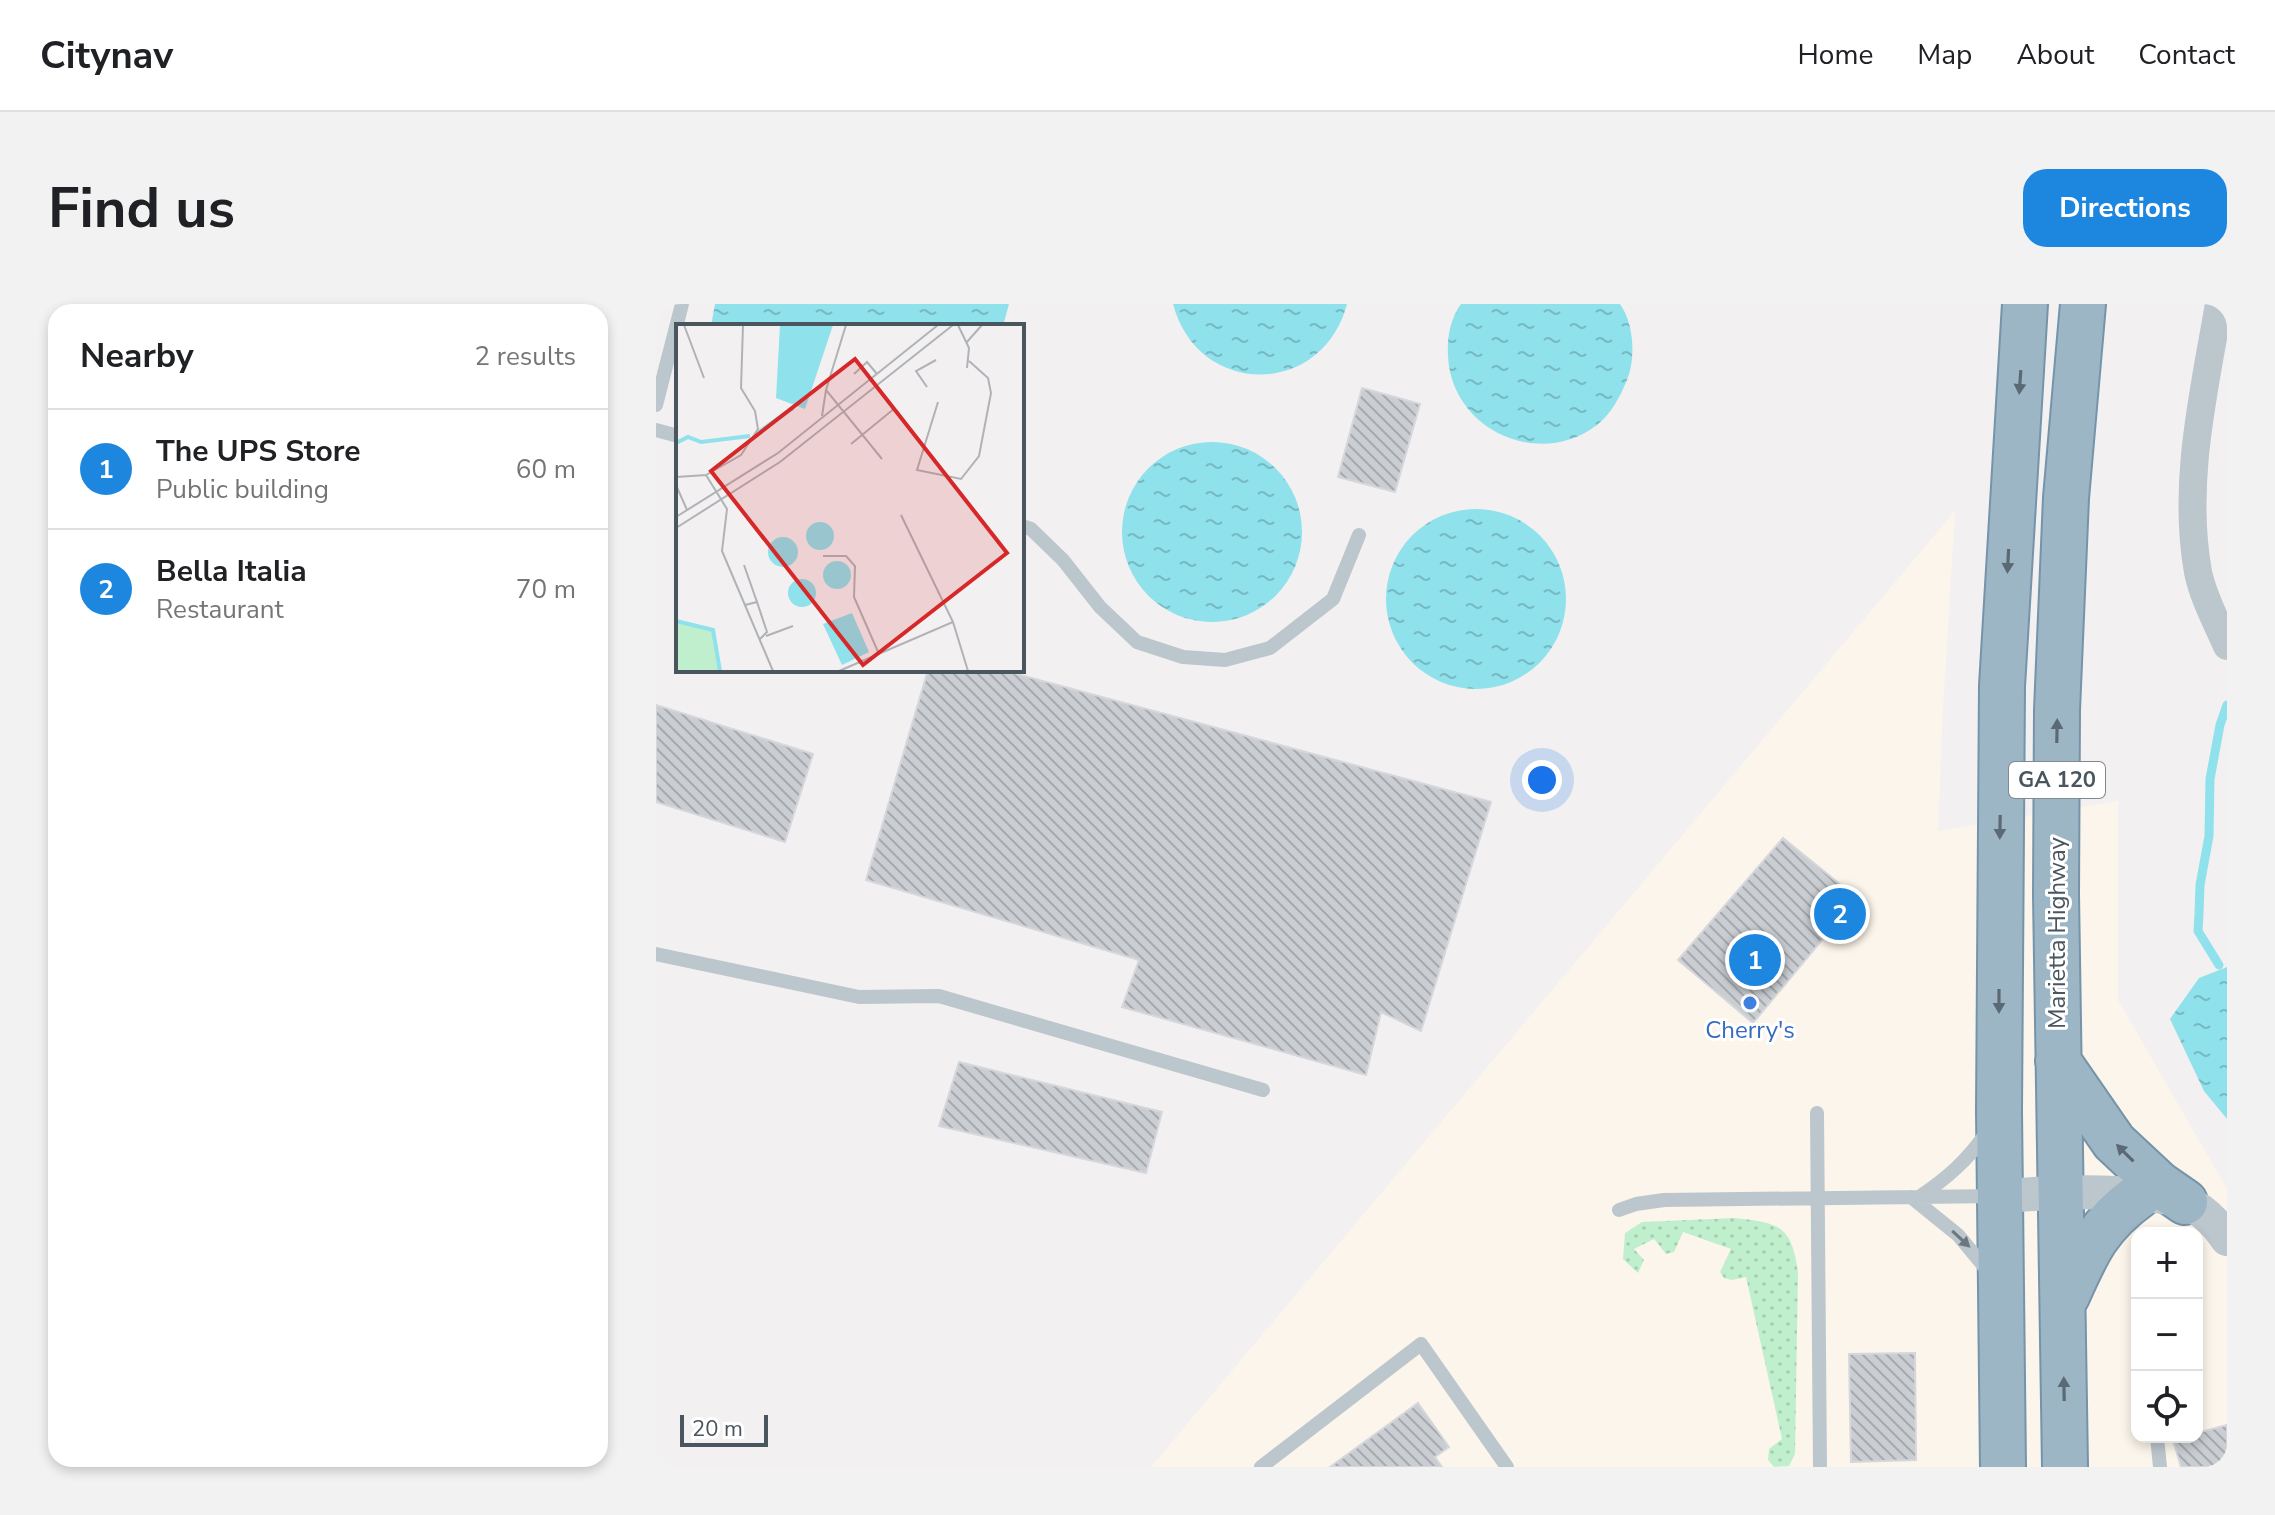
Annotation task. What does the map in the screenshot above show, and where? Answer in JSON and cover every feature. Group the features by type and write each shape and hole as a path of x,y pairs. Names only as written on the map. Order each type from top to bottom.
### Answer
{"highway":[{"name":"GA 120","path":"2003,1467 1999,1111 2002,686 2025,304"},
{"name":"Marietta Highway","path":"2065,1467 2056,895 2060,621 2066,498 2083,304"},
{"path":"2058,1061 2114,1142 2159,1184 2185,1202"},
{"path":"2063,1306 2084,1257 2097,1236 2120,1209 2140,1195"}],"street":[{"path":"2219,304 2198,430 2193,517 2199,573 2227,646"},
{"path":"2000,1196 2061,1192 2140,1195 2185,1202 2202,1212 2227,1239"}],"lane":[{"path":"677,324 682,304"},
{"path":"656,405 676,327"},
{"path":"656,430 676,435"},
{"path":"1024,527 1031,529 1063,560 1100,607 1137,642 1183,657 1225,660 1270,648 1333,599 1359,535"},
{"path":"656,954 859,997 939,996 1263,1090"},
{"path":"1915,1197 1943,1181 1961,1165 1983,1139 1999,1111"},
{"path":"1817,1113 1820,1467"},
{"path":"1619,1210 1664,1200 2000,1196"},
{"path":"1915,1197 1972,1250 2001,1291"},
{"path":"1261,1467 1421,1344 1507,1467"},
{"path":"2158,1443 2160,1467"}],"shaded area":[{"path":"1955,511 1938,831 2118,801 2118,1000 2227,1189 2227,1467 1151,1467"}],"green space":[{"path":"1735,1218 1763,1222 1781,1229 1792,1245 1795,1257 1798,1273 1795,1454 1789,1466 1774,1467 1768,1460 1769,1449 1782,1439 1746,1277 1732,1280 1724,1278 1720,1272 1731,1249 1683,1232 1674,1252 1666,1254 1654,1239 1634,1249 1644,1260 1638,1273 1623,1259 1625,1233 1642,1222"}],"water":[{"path":"715,304 1009,304 1004,324 711,324"},
{"path":"1173,304 1347,304 1333,335 1313,357 1288,370 1260,374 1232,370 1207,357 1187,335"},
{"path":"1461,304 1620,304 1631,331 1632,362 1627,380 1611,410 1597,425 1574,438 1549,443 1525,442 1502,435 1481,422 1464,404 1453,382 1448,356 1450,329"},
{"path":"1212,442 1246,449 1262,457 1275,469 1287,482 1295,498 1302,532 1295,566 1287,582 1275,595 1262,607 1246,615 1212,622 1178,615 1162,607 1149,595 1137,582 1129,566 1122,532 1129,498 1137,482 1149,469 1162,457 1178,449"},
{"path":"1476,509 1510,516 1539,536 1559,565 1566,599 1559,633 1539,662 1510,682 1476,689 1442,682 1413,662 1393,633 1386,599 1393,565 1413,536 1442,516"},
{"path":"2227,967 2227,1119 2204,1091 2170,1019 2199,978"}],"building":[{"path":"1362,388 1420,404 1395,492 1338,477"},
{"path":"927,672 1009,672 1491,802 1421,1031 1381,1012 1366,1075 1122,1007 1139,960 866,880"},
{"path":"656,705 813,754 785,842 656,802"},
{"path":"1783,838 1857,898 1753,1023 1678,960"},
{"path":"959,1062 1162,1112 1146,1173 939,1126"},
{"path":"1915,1353 1916,1460 1851,1462 1849,1354"},
{"path":"1418,1403 1449,1447 1435,1457 1442,1467 1330,1467"},
{"path":"2227,1425 2227,1467 2181,1467 2174,1443 2203,1443 2203,1431"}],"waterway":[{"path":"2219,965 2198,931 2200,885 2209,836 2210,779 2227,705"}],"place":[{"name":"Bella Italia","path":"1840,914"},
{"name":"The UPS Store","path":"1755,960"},
{"name":"Cherry's","path":"1750,1003"}]}
